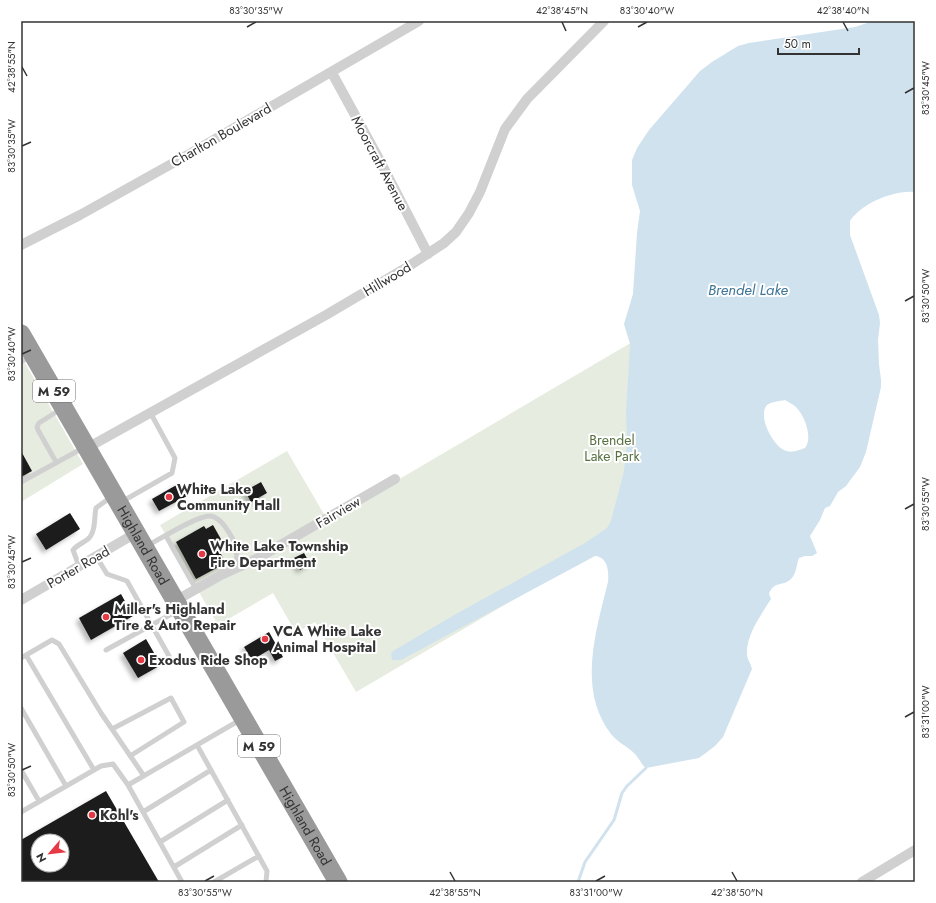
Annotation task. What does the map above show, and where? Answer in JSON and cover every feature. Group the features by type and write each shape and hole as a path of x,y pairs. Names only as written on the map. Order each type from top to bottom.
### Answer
{"highway":[{"name":"Highland Road","path":"21,334 27,358 64,408 338,882"}],"street":[{"name":"Charlton Boulevard","path":"21,245 80,215 419,21"},
{"name":"Hillwood","path":"86,447 326,315 409,266 444,243 456,232 470,213 506,129 526,99 604,21"},
{"name":"Moorcraft Avenue","path":"332,72 428,254"},
{"name":"Fairview","path":"177,605 196,590 239,566 258,558 395,479"},
{"name":"Porter Road","path":"21,600 96,556 140,540"},
{"path":"862,882 915,850"}],"lane":[{"path":"56,462 37,427 39,423 64,408"},
{"path":"79,566 73,550 92,535 96,508 172,473 175,458 150,412"},
{"path":"21,482 86,447"},
{"path":"140,540 166,536 199,518 211,516 216,518 224,525 237,546 237,563 239,566"},
{"path":"166,536 196,590"},
{"path":"96,556 107,574 127,581 169,656"},
{"path":"106,650 152,625 177,605"},
{"path":"21,658 52,640 60,644 112,729 144,776"},
{"path":"26,654 94,770"},
{"path":"112,729 171,698 184,722 130,756"},
{"path":"21,708 66,786"},
{"path":"128,785 243,718"},
{"path":"197,745 268,872 266,882"},
{"path":"21,812 101,766 113,764 128,785 182,882"},
{"path":"21,770 39,801"},
{"path":"143,812 211,770"},
{"path":"160,842 228,800"},
{"path":"174,867 242,825"},
{"path":"214,882 259,856"}],"green space":[{"name":"Brendel Lake Park","path":"668,321 749,462 356,692 315,622 296,633 273,593 218,625 160,525 287,451 328,521"},
{"path":"21,356 83,464 21,502"}],"water":[{"name":"Brendel Lake","path":"873,21 915,21 915,192 898,193 870,203 850,221 850,235 879,315 880,323 878,340 881,387 866,452 860,467 846,486 838,492 830,506 825,508 820,520 810,536 817,553 812,556 799,558 793,577 785,583 773,587 769,594 771,599 752,632 747,647 747,654 752,669 723,737 715,746 699,758 646,768 634,753 611,734 601,717 594,699 592,679 592,660 595,640 608,582 608,570 605,562 603,559 595,556 401,660 392,660 391,654 393,651 456,614 585,543 607,528 611,521 624,471 627,443 626,413 630,344 624,324 633,294 640,211 632,185 632,160 637,148 649,130 700,71 738,46 855,27","holes":["785,400 795,406 805,421 807,427 807,444 805,448 798,451 787,451 780,447 771,436 765,423 764,410 767,405"]}],"building":[{"path":"21,451 32,471 21,477"},
{"path":"261,482 267,493 251,502 245,491"},
{"name":"White Lake Community Hall","path":"180,483 187,496 159,511 152,499"},
{"path":"70,513 80,529 46,550 36,534"},
{"name":"White Lake Township Fire Department","path":"213,525 222,541 216,545 226,563 196,579 176,542 204,526 206,529"},
{"path":"304,553 310,564 300,570 294,558"},
{"name":"Miller's Highland Tire & Auto Repair","path":"121,594 133,616 91,640 79,618"},
{"name":"VCA White Lake Animal Hospital","path":"269,632 283,657 275,661 269,650 252,660 244,647"},
{"path":"146,639 161,665 138,678 123,653"},
{"name":"Kohl's","path":"106,791 159,882 21,882 21,840 30,835 30,873 70,873 70,833 33,833"}],"waterway":[{"path":"578,882 585,862 614,820 622,793 627,786 646,768"}],"place":[{"name":"White Lake Community Hall","path":"169,497"},
{"name":"White Lake Township Fire Department","path":"202,554"},
{"name":"Miller's Highland Tire & Auto Repair","path":"106,617"},
{"name":"VCA White Lake Animal Hospital","path":"265,639"},
{"name":"Exodus Ride Shop","path":"141,660"},
{"name":"Kohl's","path":"92,815"}]}
